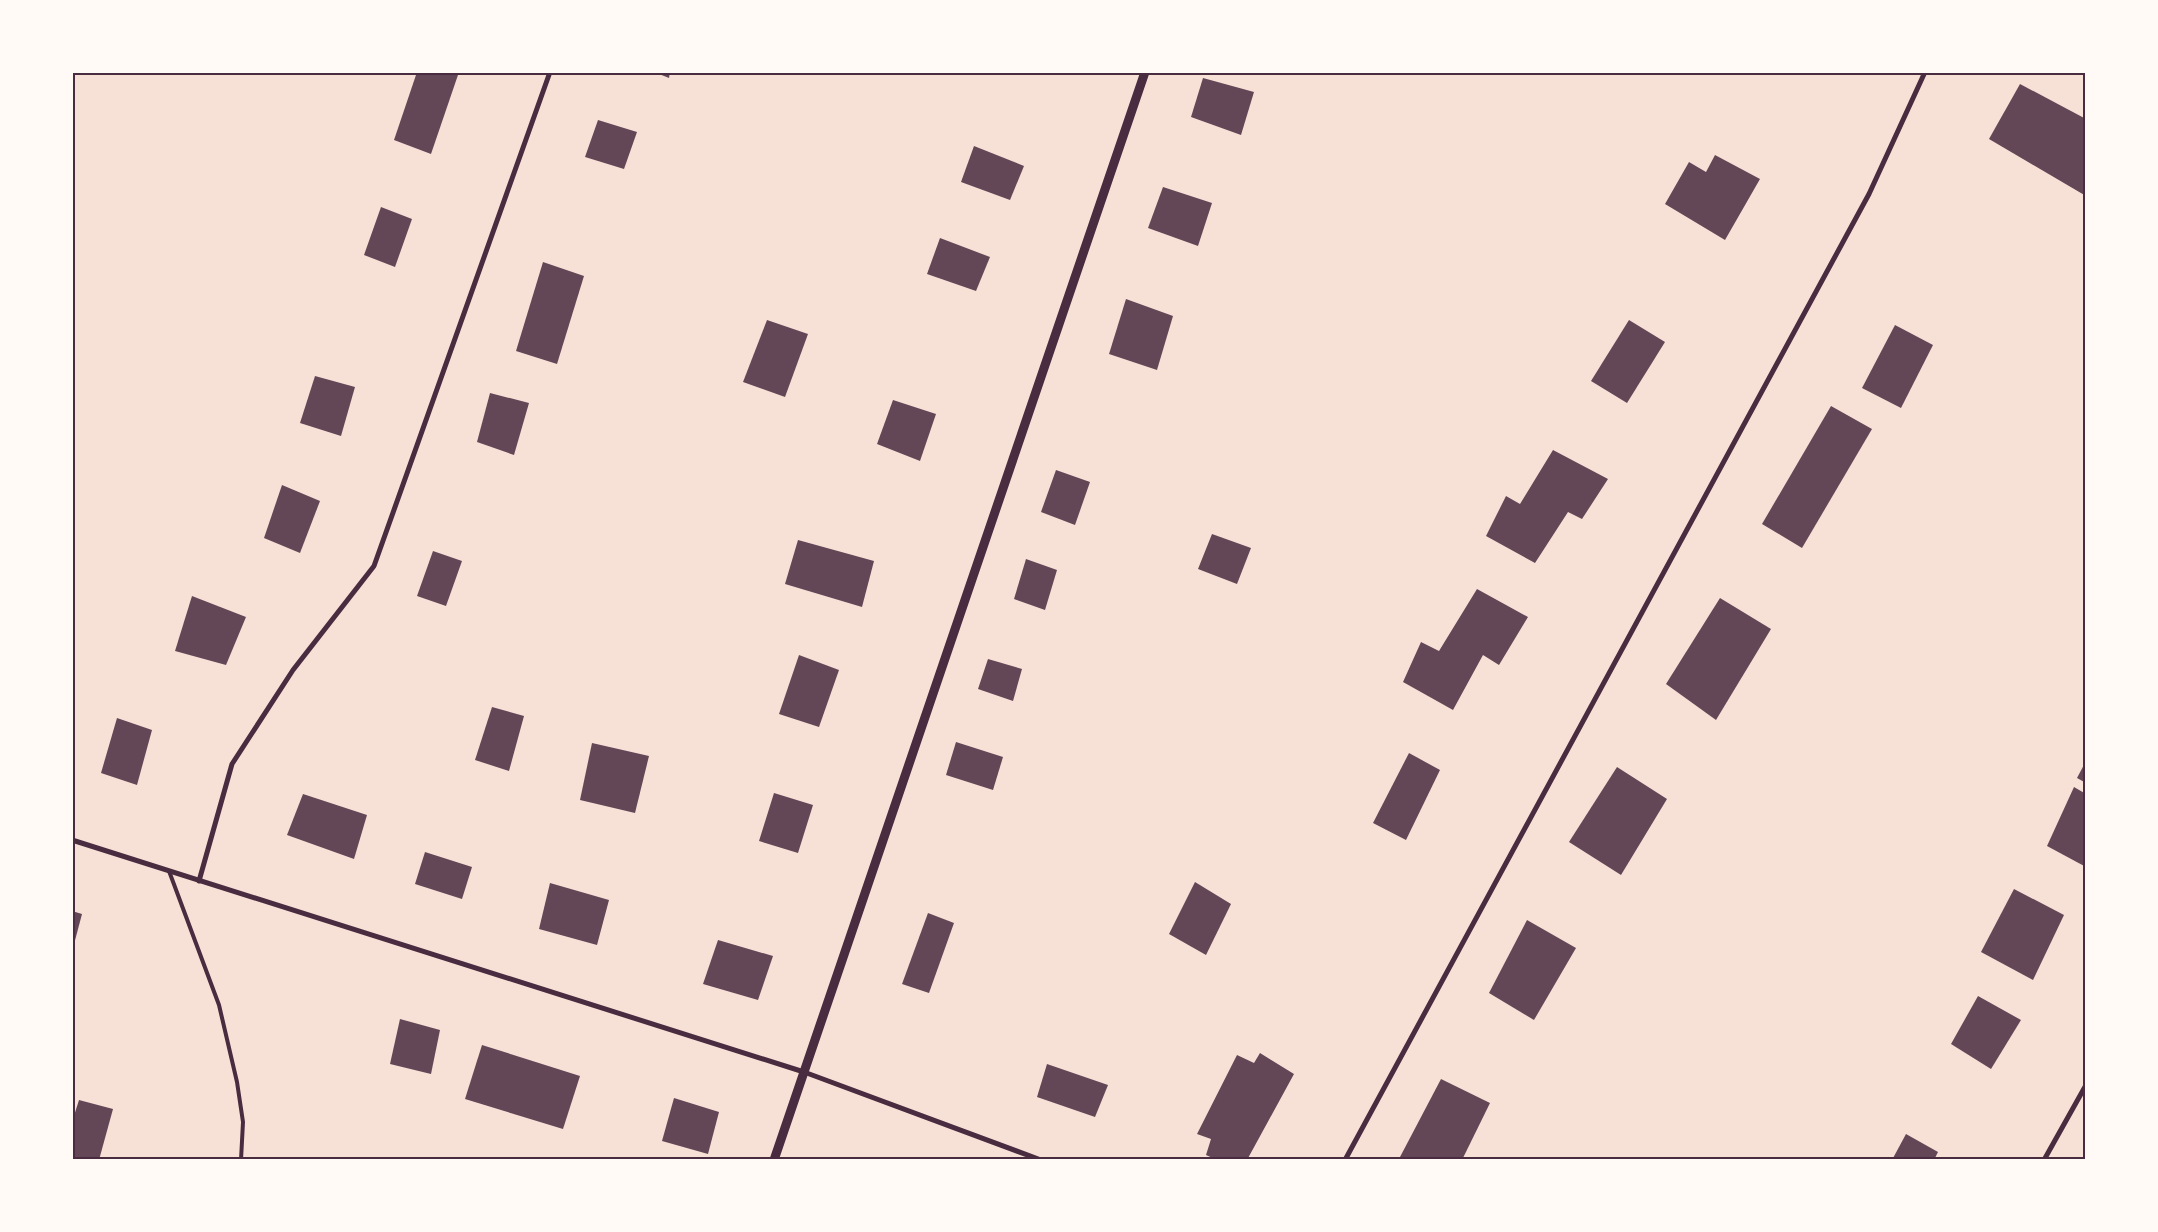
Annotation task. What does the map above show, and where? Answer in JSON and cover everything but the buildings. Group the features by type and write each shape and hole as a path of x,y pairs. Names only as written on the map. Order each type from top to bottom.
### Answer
{"street":[{"path":"199,881 232,764 293,670 374,566 550,72"},
{"path":"774,1160 1145,72"},
{"path":"1345,1160 1870,194 1925,72"},
{"path":"72,840 804,1072 1041,1160"},
{"path":"2044,1160 2086,1085"}],"lane":[{"path":"169,871 219,1005 237,1082 243,1122 241,1160"}]}
